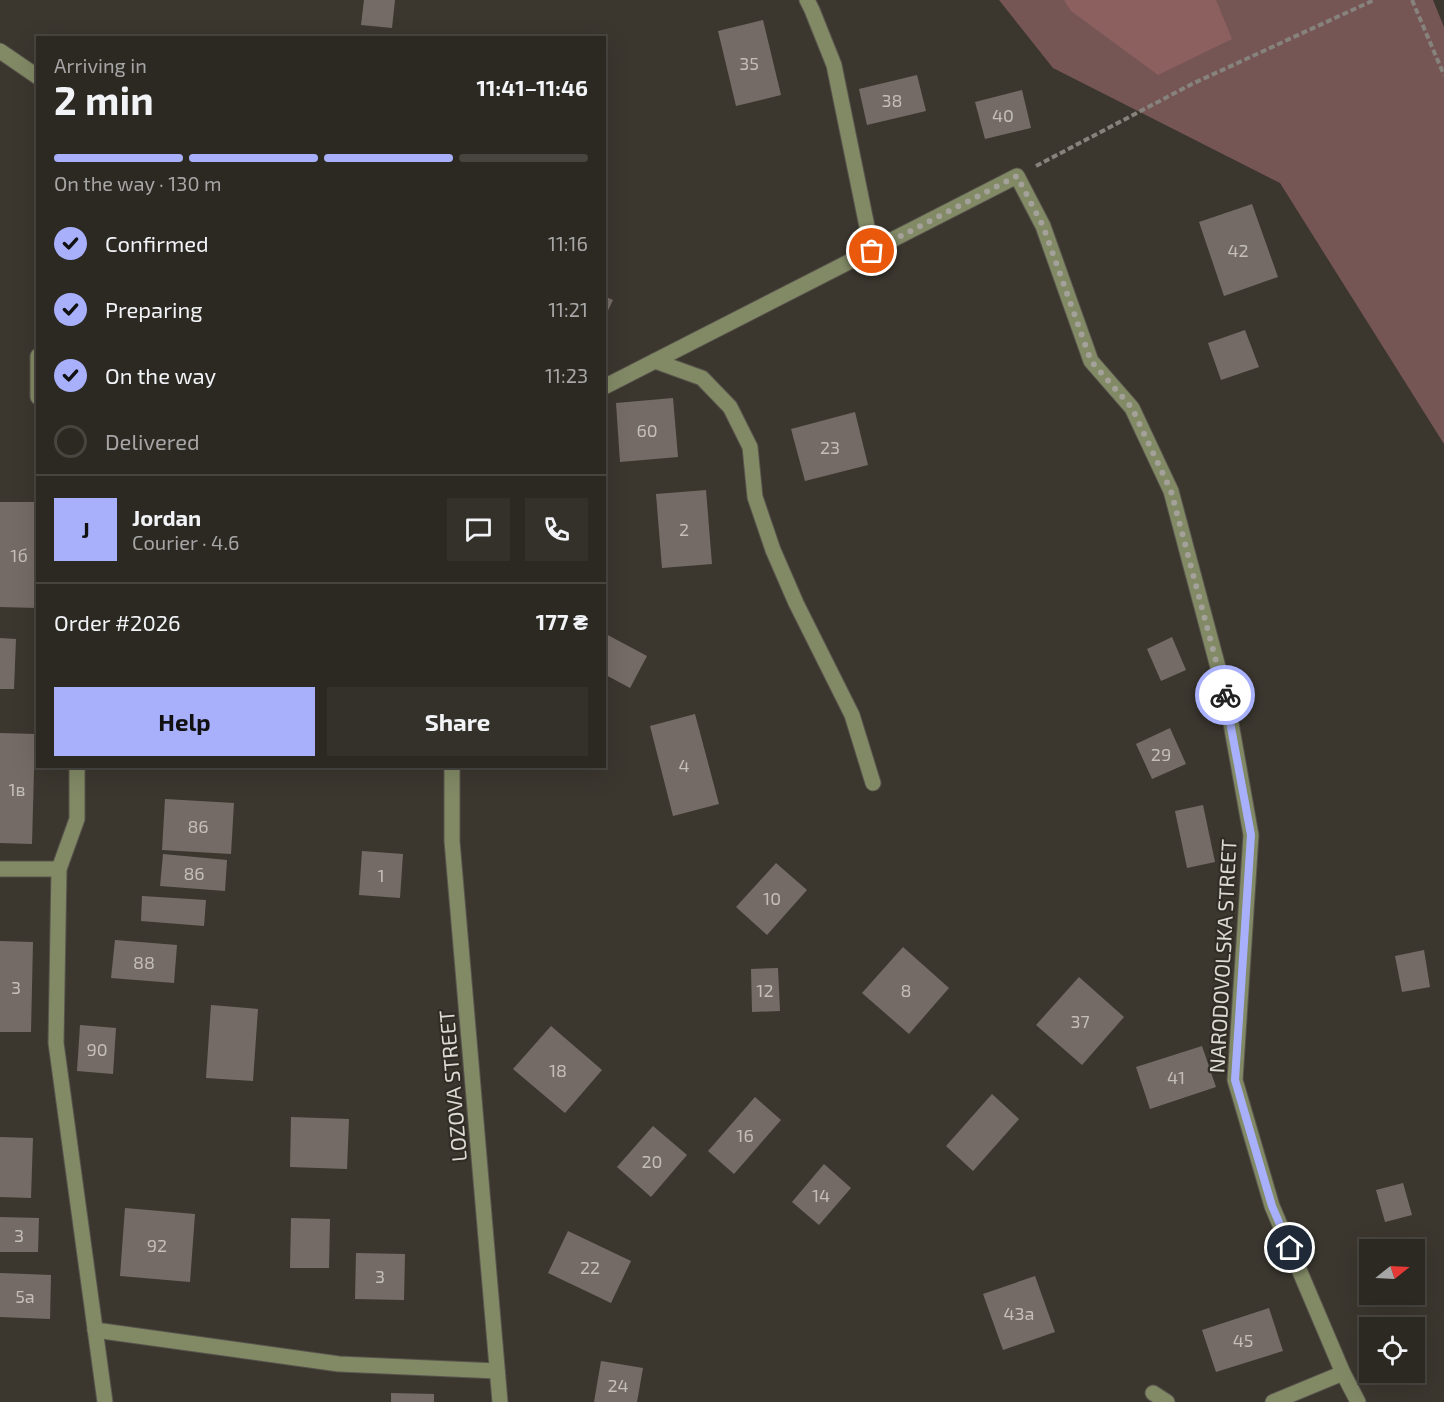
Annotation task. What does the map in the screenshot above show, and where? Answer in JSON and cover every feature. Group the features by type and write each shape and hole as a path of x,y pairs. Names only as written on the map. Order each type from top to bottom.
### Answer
{"street":[{"path":"807,0 834,65 872,251"},
{"path":"0,51 36,76"},
{"path":"606,386 1017,176"},
{"name":"NARODOVOLSKA STREET","path":"1017,176 1043,226 1091,361 1132,408 1171,491 1227,701 1251,835 1235,1080 1272,1206 1343,1373 1358,1402"},
{"path":"655,361 702,378 730,407 750,447 755,497 772,550 852,715 873,783"},
{"path":"77,768 77,819 59,869 56,1043 105,1402"},
{"name":"LOZOVA STREET","path":"452,768 452,841 500,1402"},
{"path":"0,868 59,869"},
{"path":"94,1330 339,1364 497,1371"},
{"path":"1273,1402 1343,1373"},
{"path":"1153,1392 1167,1402"}],"path":[{"path":"1017,176 1192,84 1374,0"},
{"path":"1412,0 1444,75"}],"shaded area":[{"path":"999,0 1433,0 1444,27 1444,444 1280,183 1053,68"},
{"path":"1064,0 1216,0 1232,39 1158,75 1071,11"}],"building":[{"path":"364,0 395,0 392,28 361,25"},
{"path":"763,20 781,95 736,106 718,31"},
{"path":"917,75 926,111 867,125 859,89"},
{"path":"1022,90 1031,128 985,139 975,102"},
{"path":"1252,204 1278,277 1224,296 1199,222"},
{"path":"606,297 613,300 606,315"},
{"path":"1245,330 1259,367 1221,380 1208,343"},
{"path":"673,398 678,457 620,462 616,403"},
{"path":"855,412 868,465 805,481 791,429"},
{"path":"706,490 712,564 662,568 656,494"},
{"path":"0,502 36,502 36,608 0,607"},
{"path":"606,634 647,656 630,688 606,675"},
{"path":"1172,637 1186,670 1161,681 1147,649"},
{"path":"0,638 16,639 14,689 0,689"},
{"path":"695,714 719,804 673,816 650,726"},
{"path":"1170,728 1186,764 1152,779 1136,744"},
{"path":"0,733 35,734 32,844 0,843"},
{"path":"165,799 234,803 231,854 162,850"},
{"path":"1203,805 1215,862 1187,868 1175,811"},
{"path":"362,851 403,854 400,898 359,895"},
{"path":"163,854 227,860 225,891 160,886"},
{"path":"776,863 807,890 767,935 736,907"},
{"path":"142,896 206,900 204,926 141,921"},
{"path":"115,940 177,945 174,983 111,978"},
{"path":"0,941 33,942 31,1032 0,1032"},
{"path":"903,947 949,988 909,1034 862,993"},
{"path":"1424,950 1430,987 1402,992 1395,956"},
{"path":"778,968 780,1011 752,1012 751,969"},
{"path":"1079,977 1124,1017 1082,1065 1036,1025"},
{"path":"211,1005 258,1009 253,1081 206,1078"},
{"path":"80,1025 116,1028 113,1074 77,1071"},
{"path":"551,1026 602,1070 565,1113 513,1069"},
{"path":"1202,1046 1216,1087 1150,1109 1136,1067"},
{"path":"992,1094 1019,1119 973,1171 946,1146"},
{"path":"755,1097 781,1120 734,1174 708,1151"},
{"path":"291,1117 349,1119 347,1169 290,1167"},
{"path":"653,1126 687,1155 651,1197 617,1167"},
{"path":"0,1137 33,1138 31,1198 0,1197"},
{"path":"824,1164 851,1188 819,1225 792,1202"},
{"path":"1403,1183 1412,1215 1385,1222 1376,1190"},
{"path":"125,1208 195,1214 190,1282 120,1276"},
{"path":"0,1217 39,1218 38,1252 0,1252"},
{"path":"291,1218 330,1219 329,1268 290,1268"},
{"path":"568,1231 631,1261 611,1303 548,1273"},
{"path":"356,1253 405,1254 404,1300 355,1299"},
{"path":"0,1273 51,1275 50,1319 0,1317"},
{"path":"1035,1276 1055,1332 1003,1350 983,1294"},
{"path":"1269,1308 1283,1351 1216,1372 1202,1330"},
{"path":"601,1361 643,1368 637,1402 594,1402"},
{"path":"391,1393 434,1394 434,1402 391,1402"}],"way so far":[{"path":"872,251 1017,176 1043,226 1091,361 1132,408 1171,491 1225,695"}],"route":[{"path":"1225,695 1251,835 1235,1080 1272,1206 1290,1248"}]}
